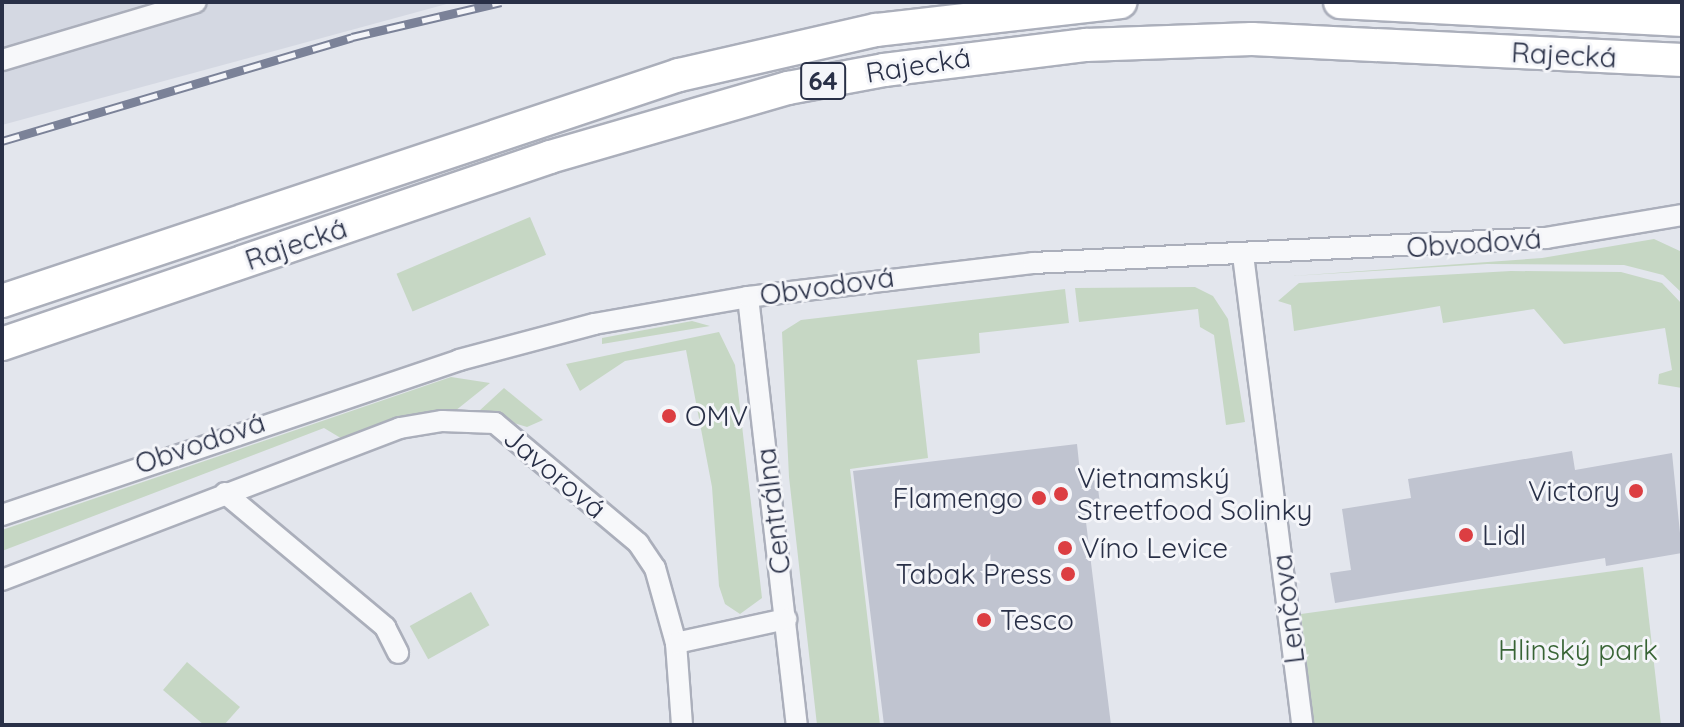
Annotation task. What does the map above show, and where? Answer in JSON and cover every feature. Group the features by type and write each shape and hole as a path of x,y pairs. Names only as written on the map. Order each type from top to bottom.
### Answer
{"main road":[{"name":"Rajecká","path":"2,301 693,71 876,30 1120,2"},
{"name":"Rajecká","path":"1340,2 1682,20"},
{"name":"Rajecká","path":"2,344 578,148 760,95 884,70 1086,45 1252,39 1682,60"}],"street":[{"path":"2,60 196,2"},
{"name":"Obvodová","path":"2,515 459,360 594,324 748,297 962,269 1546,238 1682,215"},
{"name":"Lenčova","path":"1243,255 1302,725"},
{"name":"Centrálna","path":"748,297 797,725"},
{"name":"Javorová","path":"2,580 400,428 442,421 495,423 638,543 663,587 676,643 682,725"},
{"path":"225,493 385,627 398,653"},
{"path":"676,643 786,619"}],"shaded area":[{"path":"2,2 454,2 2,125"}],"green space":[{"path":"530,217 546,255 413,311 397,274"},
{"path":"1654,239 1682,252 1682,293 1663,275 1624,265 1487,264 1292,276 1542,258"},
{"path":"1511,271 1621,272 1662,283 1682,304 1682,388 1658,384 1659,374 1672,370 1665,328 1564,344 1534,309 1443,323 1440,306 1294,331 1291,305 1278,301 1299,283"},
{"path":"1195,287 1213,296 1228,319 1245,422 1226,425 1214,335 1200,327 1198,309 1079,322 1075,288"},
{"path":"1065,289 1069,323 979,333 980,353 917,360 928,458 850,469 880,725 817,725 789,477 782,332 801,320"},
{"path":"692,321 710,326 602,344 602,338"},
{"path":"719,332 735,365 762,598 740,614 725,604 719,586 712,487 686,350 625,361 580,391 566,364"},
{"path":"451,377 490,383 455,411 408,416 344,440 324,428 2,551 2,530"},
{"path":"504,388 543,420 527,427 478,412"},
{"name":"Hlinský park","path":"1643,567 1661,725 1314,725 1301,614"},
{"path":"471,592 489,625 428,659 410,626"},
{"path":"187,662 240,707 224,725 204,725 163,690"}],"building":[{"name":"Tesco","path":"1077,444 1081,482 1097,480 1101,512 1085,514 1111,725 884,725 853,471"},
{"name":"Lidl","path":"1572,451 1575,470 1672,453 1682,553 1606,566 1605,558 1335,603 1330,573 1351,570 1342,509 1411,498 1408,479"}],"railway":[{"path":"2,141 352,37 501,2"}],"place":[{"name":"OMV","path":"669,416"},
{"name":"Victory","path":"1636,491"},
{"name":"Vietnamský Streetfood Solinky","path":"1061,494"},
{"name":"Flamengo","path":"1039,498"},
{"name":"Lidl","path":"1466,535"},
{"name":"Víno Levice","path":"1065,548"},
{"name":"Tabak Press","path":"1068,574"},
{"name":"Tesco","path":"984,620"}]}
